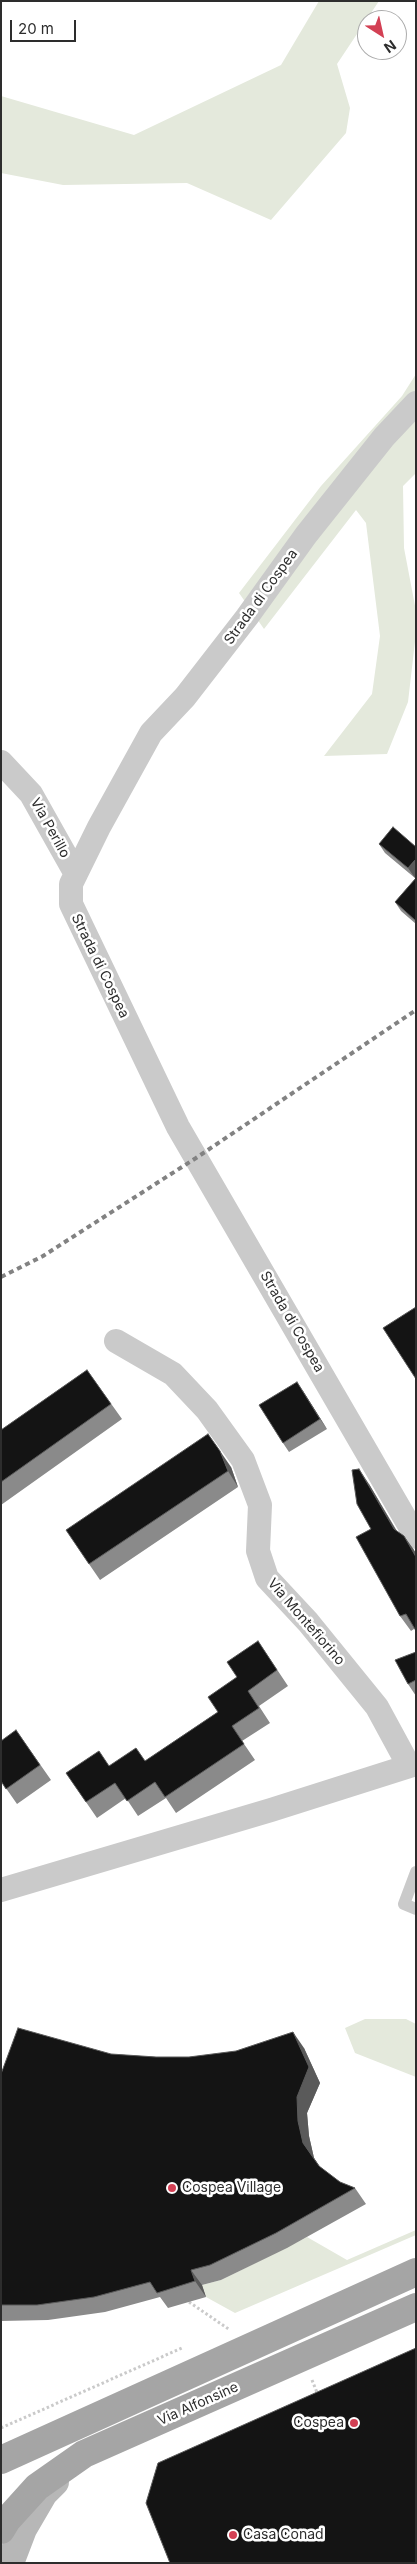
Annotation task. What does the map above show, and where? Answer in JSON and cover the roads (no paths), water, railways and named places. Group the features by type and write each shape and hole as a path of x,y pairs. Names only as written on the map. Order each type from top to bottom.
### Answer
{"main road":[{"path":"1,2460 416,2272"},
{"name":"Via Alfonsine","path":"1,2530 37,2487 84,2454 416,2307"},
{"path":"10,2563 22,2529 44,2493 84,2454"}],"street":[{"name":"Strada di Cospea","path":"416,403 384,437 306,535 247,618 185,697 151,733 71,884 71,904 178,1127 416,1537"},
{"name":"Via Perillo","path":"1,762 31,794 76,874"},
{"name":"Via Montefiorino","path":"1,1890 178,1838 413,1765 378,1707 308,1622 267,1578 258,1551 260,1505 243,1460 207,1410 173,1374 116,1341"}],"lane":[{"path":"416,1872 404,1904 416,1909"}],"railway":[{"path":"1,1277 43,1256 196,1158 416,1010"}],"place":[{"name":"Cospea Village","path":"172,2188"},
{"name":"Cospea","path":"354,2423"},
{"name":"Casa Conad","path":"233,2535"}]}
